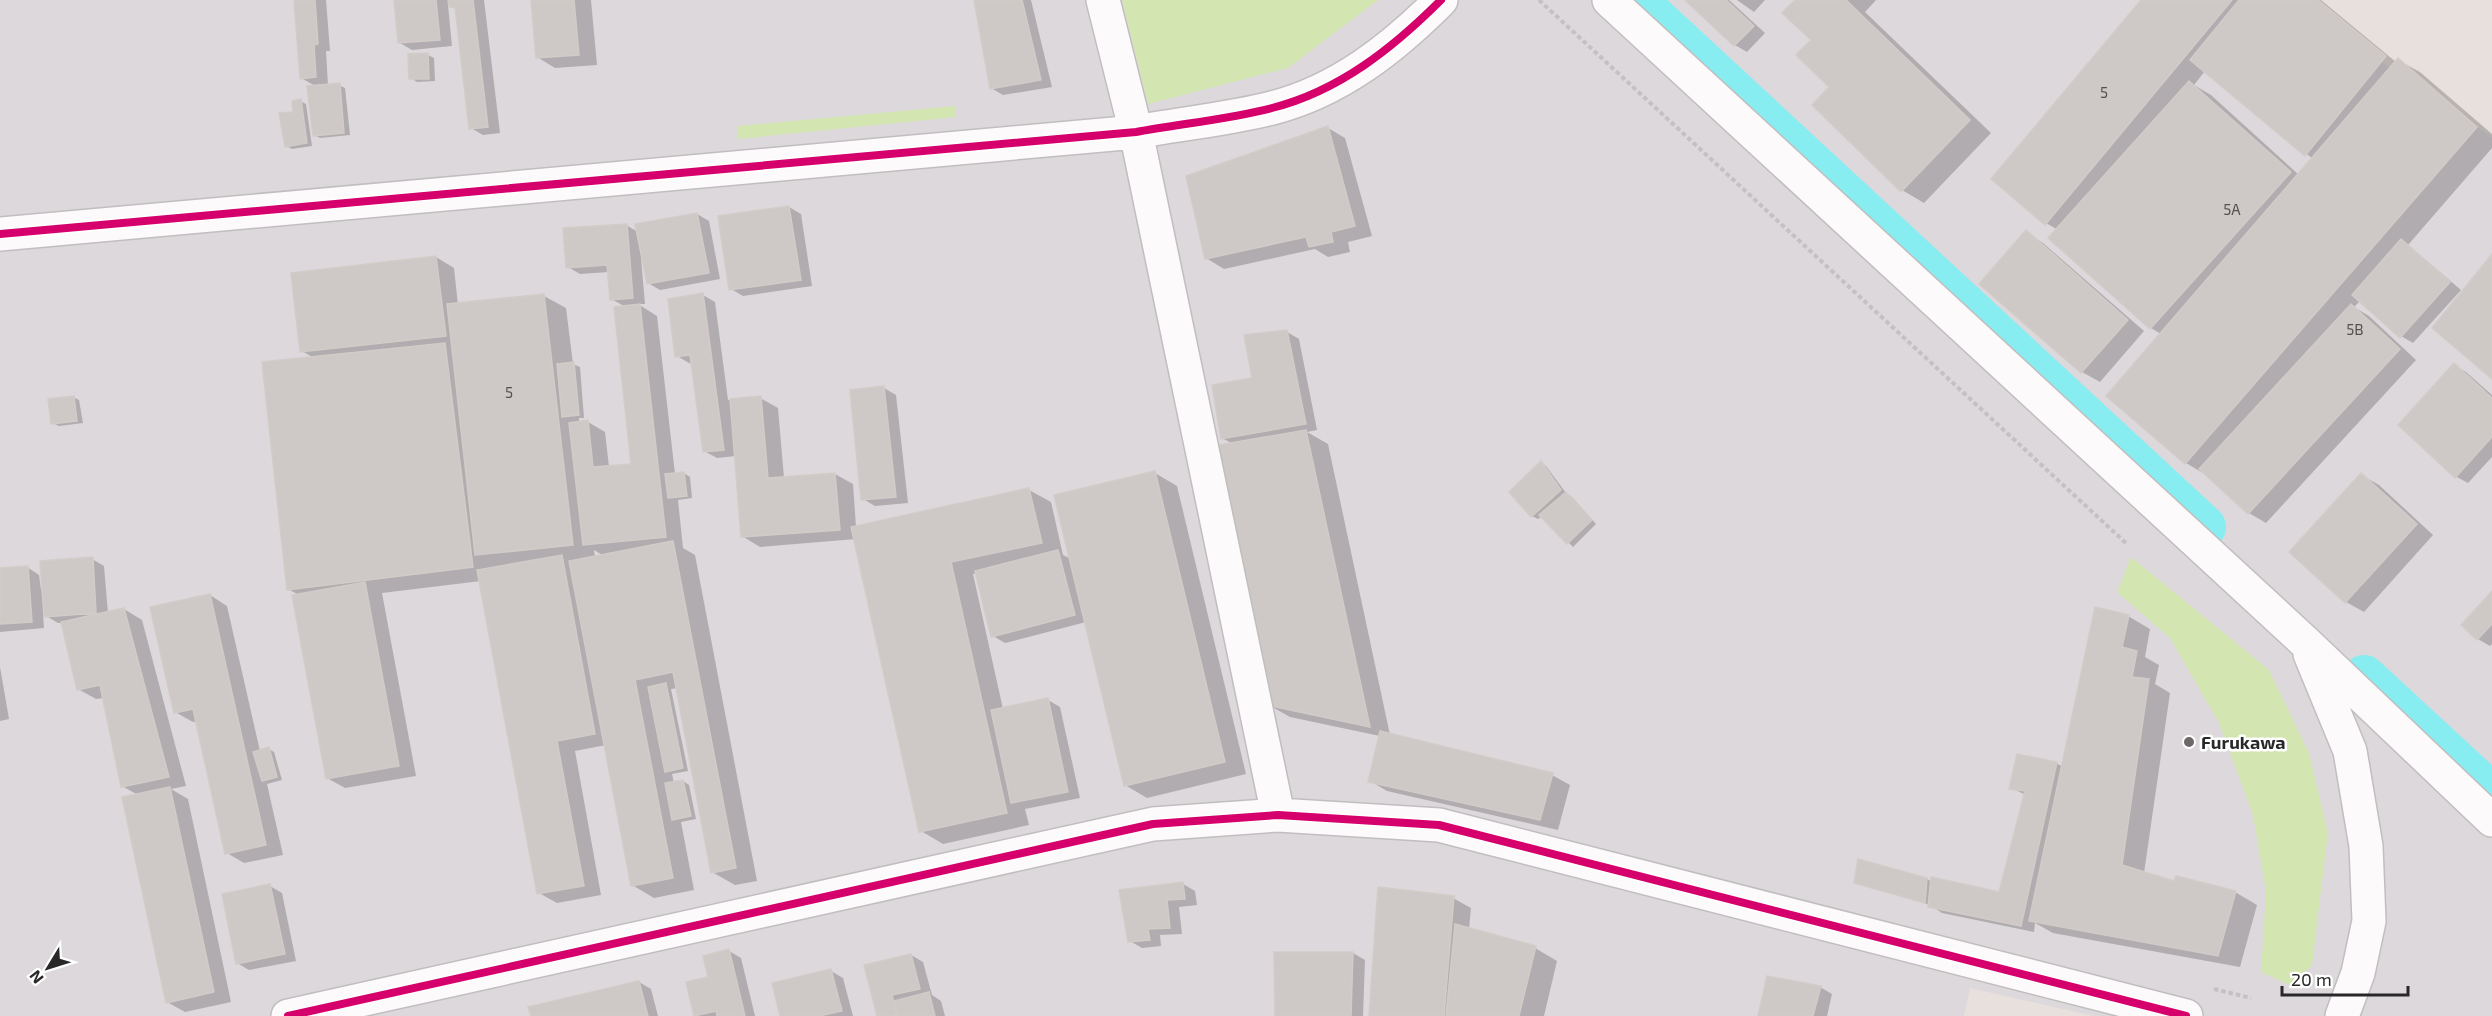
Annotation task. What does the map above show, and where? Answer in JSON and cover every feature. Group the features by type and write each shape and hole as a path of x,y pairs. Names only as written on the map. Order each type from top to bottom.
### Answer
{"street":[{"path":"1103,0 1136,132 1278,815"},
{"path":"0,234 1136,132 1272,108 1318,92 1367,65 1419,22 1441,0"},
{"path":"1609,0 2305,642 2492,820"},
{"path":"2305,642 2350,751 2366,846 2369,921 2358,973 2342,1016"},
{"path":"288,1016 1153,824 1278,815 1439,825 2186,1016"}],"path":[{"path":"1539,0 2128,545"},
{"path":"2205,986 2251,998"}],"shaded area":[{"path":"0,0 2290,0 2492,137 2492,1016 2094,1016 1970,988 1964,1016 0,1016"}],"green space":[{"path":"1122,0 1378,0 1288,68 1148,104"},
{"path":"955,106 956,117 738,139 738,126"},
{"path":"2131,557 2269,670 2309,753 2328,833 2312,965 2291,986 2261,972 2266,892 2253,815 2219,723 2170,638 2117,592"}],"building":[{"path":"294,0 315,0 318,44 314,45 316,77 300,79"},
{"path":"394,0 436,0 440,40 398,43"},
{"path":"448,0 473,0 488,127 469,129 455,7 449,7"},
{"path":"531,0 574,0 579,55 536,58"},
{"path":"974,0 1022,0 1041,80 990,89"},
{"path":"1685,0 1726,0 1754,26 1734,46"},
{"path":"1795,0 1846,0 1970,120 1901,192 1812,105 1829,87 1796,55 1811,40 1782,13"},
{"path":"2141,0 2232,0 2045,225 1991,179"},
{"path":"2239,0 2318,0 2386,56 2305,156 2190,60"},
{"path":"428,53 429,79 409,79 408,54"},
{"path":"2398,58 2477,127 2185,464 2106,396"},
{"path":"2189,81 2291,172 2150,329 2048,238"},
{"path":"340,83 344,133 313,136 307,86"},
{"path":"301,99 307,143 285,147 279,113 293,112 292,101"},
{"path":"1328,126 1355,226 1331,232 1333,242 1309,247 1306,237 1205,259 1186,176"},
{"path":"789,206 801,280 729,290 718,216"},
{"path":"697,213 709,273 647,284 635,224"},
{"path":"627,224 633,298 610,300 607,265 566,268 563,228"},
{"path":"2026,230 2128,320 2081,373 1979,284"},
{"path":"2401,239 2450,282 2400,338 2352,295"},
{"path":"2492,254 2492,379 2432,328"},
{"path":"436,256 446,336 300,352 291,273"},
{"path":"703,293 724,450 703,452 690,355 675,357 668,299"},
{"path":"544,294 573,545 475,555 447,304"},
{"path":"640,304 666,537 583,545 569,423 588,420 593,467 631,464 614,307"},
{"path":"2351,304 2400,349 2248,514 2199,469"},
{"path":"1287,330 1306,424 1221,439 1212,385 1252,378 1244,335"},
{"path":"445,343 473,567 287,590 262,362"},
{"path":"574,362 579,415 562,417 557,364"},
{"path":"2454,363 2492,398 2492,437 2455,478 2398,425"},
{"path":"884,386 896,497 861,500 850,390"},
{"path":"74,396 77,421 51,424 48,399"},
{"path":"761,396 768,478 835,473 840,530 741,537 730,399"},
{"path":"1306,430 1370,727 1266,705 1218,445"},
{"path":"1541,461 1561,490 1531,517 1509,492"},
{"path":"1155,471 1225,762 1124,786 1054,495"},
{"path":"684,472 687,496 668,498 665,474"},
{"path":"2361,473 2417,524 2345,603 2289,552"},
{"path":"1029,488 1042,543 951,562 1007,813 919,832 851,527"},
{"path":"1566,492 1592,520 1567,544 1539,515"},
{"path":"673,541 736,868 711,873 673,672 635,680 673,878 631,886 569,561"},
{"path":"1058,550 1075,615 991,637 975,571"},
{"path":"562,555 595,734 557,741 584,886 537,894 477,570"},
{"path":"93,557 96,613 44,617 40,561"},
{"path":"28,566 32,622 0,624 0,568"},
{"path":"365,582 399,766 326,779 292,595"},
{"path":"2492,591 2492,624 2477,640 2461,625"},
{"path":"210,594 266,845 225,854 193,709 174,713 150,607"},
{"path":"2095,607 2129,615 2122,647 2137,651 2132,677 2149,679 2122,865 2174,881 2176,876 2236,891 2218,956 2029,921"},
{"path":"124,608 169,777 121,787 100,685 77,690 61,622"},
{"path":"666,683 683,768 665,772 648,687"},
{"path":"1048,698 1068,792 1011,803 991,710"},
{"path":"1380,731 1553,773 1540,820 1368,782"},
{"path":"269,747 277,777 262,781 253,752"},
{"path":"2017,754 2057,762 2021,926 1928,907 1931,877 1999,892 2025,791 2009,789"},
{"path":"683,780 691,816 672,820 665,783"},
{"path":"170,787 214,992 166,1003 122,797"},
{"path":"1858,859 1927,878 1925,903 1854,883"},
{"path":"1183,882 1185,899 1167,900 1170,928 1148,929 1150,940 1128,942 1119,890"},
{"path":"270,884 285,954 236,964 222,894"},
{"path":"1378,887 1454,896 1444,1016 1369,1016"},
{"path":"1455,924 1536,946 1519,1016 1446,1016"},
{"path":"729,949 745,1016 717,1016 716,1011 694,1016 686,982 708,977 703,956"},
{"path":"1274,952 1353,952 1351,1016 1275,1016"},
{"path":"911,954 920,989 892,995 897,1016 877,1016 864,965"},
{"path":"831,969 842,1011 819,1016 780,1016 772,983"},
{"path":"1767,976 1821,986 1813,1016 1758,1016"},
{"path":"639,981 648,1016 531,1016 528,1007"},
{"path":"929,992 935,1016 898,1016 894,1001"}],"waterway":[{"path":"1635,0 2204,527"},
{"path":"2364,677 2492,795"}],"cycle path":[{"path":"0,234 1136,132 1256,112 1320,91 1364,66 1384,51 1441,0"},
{"path":"288,1016 1153,824 1278,815 1439,825 2186,1016"}],"place":[{"name":"Furukawa","path":"2189,742"}]}
